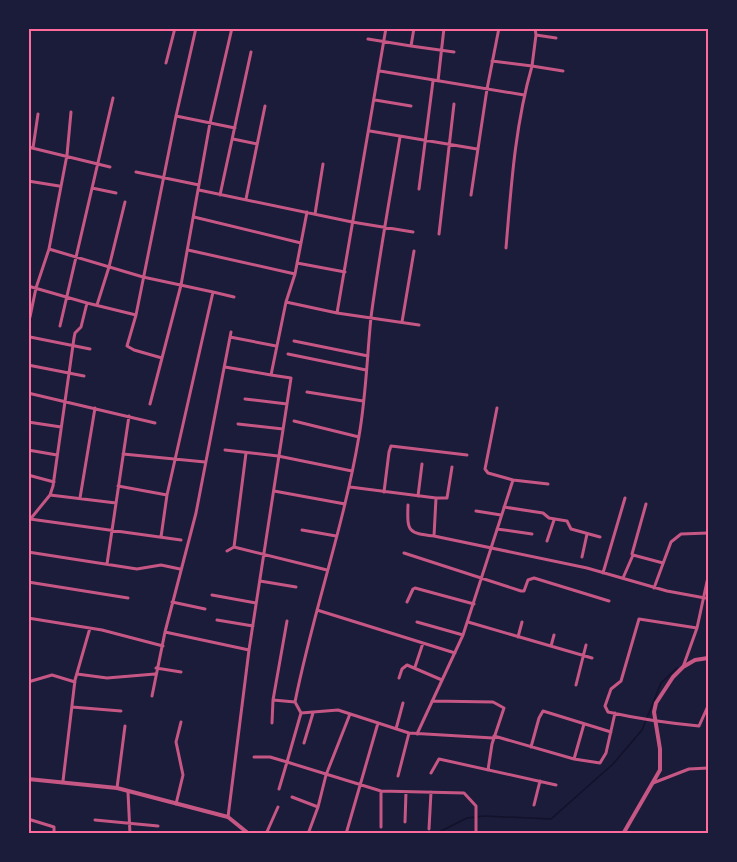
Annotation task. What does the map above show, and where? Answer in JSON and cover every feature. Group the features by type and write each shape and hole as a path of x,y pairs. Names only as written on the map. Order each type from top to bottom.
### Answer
{"street":[{"path":"166,63 174,28"},
{"path":"162,358 127,347 136,315 196,28"},
{"path":"150,404 181,285 210,123 232,28"},
{"path":"336,313 370,131 386,28"},
{"path":"411,46 414,28"},
{"path":"419,189 444,28"},
{"path":"471,195 486,89 499,28"},
{"path":"506,249 511,189 524,96 532,66 536,35 534,28"},
{"path":"536,35 556,38"},
{"path":"368,39 454,52"},
{"path":"220,195 251,52"},
{"path":"492,61 563,70"},
{"path":"380,71 524,96"},
{"path":"60,326 113,98"},
{"path":"375,100 411,106"},
{"path":"439,234 454,104"},
{"path":"246,200 265,106"},
{"path":"30,317 36,288 49,249 59,186 67,155 70,112"},
{"path":"38,114 31,148 110,166"},
{"path":"176,117 235,128"},
{"path":"370,131 477,149"},
{"path":"279,789 301,713 295,702 350,487 359,436 371,319 384,228 400,137"},
{"path":"232,139 257,145"},
{"path":"315,214 323,164"},
{"path":"136,172 200,185"},
{"path":"28,181 59,186"},
{"path":"92,188 116,193"},
{"path":"199,190 352,222 413,232"},
{"path":"97,305 125,202"},
{"path":"271,375 308,213"},
{"path":"194,217 301,243"},
{"path":"49,249 143,277 234,297"},
{"path":"188,250 295,274"},
{"path":"402,322 414,251"},
{"path":"297,263 345,272"},
{"path":"28,286 136,315"},
{"path":"161,537 167,495 213,292"},
{"path":"286,302 336,313 419,325"},
{"path":"29,520 50,495 54,482 75,333 81,327 87,303"},
{"path":"152,696 156,668 196,513 231,332"},
{"path":"30,337 90,349"},
{"path":"230,337 276,346"},
{"path":"294,341 368,357"},
{"path":"288,354 366,370"},
{"path":"28,365 84,376"},
{"path":"225,367 291,378 249,650 228,817"},
{"path":"307,392 363,401"},
{"path":"28,393 155,423"},
{"path":"245,399 286,404"},
{"path":"80,498 95,408"},
{"path":"497,408 485,469 488,473 513,480 548,484"},
{"path":"107,564 114,530 129,416"},
{"path":"28,422 61,427"},
{"path":"294,422 359,436"},
{"path":"238,424 283,429"},
{"path":"384,492 391,446 467,455"},
{"path":"28,450 57,455"},
{"path":"225,450 278,456 352,471"},
{"path":"234,547 246,453"},
{"path":"123,454 206,462"},
{"path":"418,496 422,464"},
{"path":"350,487 447,498 452,467"},
{"path":"28,476 54,482"},
{"path":"417,734 468,622 513,480"},
{"path":"118,486 167,495"},
{"path":"274,491 345,504"},
{"path":"50,495 116,503"},
{"path":"434,536 436,498"},
{"path":"603,573 625,498"},
{"path":"623,578 646,504"},
{"path":"408,505 408,526 415,533 492,547 623,578 654,588 705,598"},
{"path":"504,507 543,513 554,519 567,521 571,529 600,537"},
{"path":"476,511 501,515"},
{"path":"547,541 554,519"},
{"path":"29,520 181,540"},
{"path":"497,529 532,534"},
{"path":"302,530 336,537"},
{"path":"654,588 671,542 681,534 708,533"},
{"path":"582,557 587,534"},
{"path":"227,551 234,547 327,570"},
{"path":"28,552 137,569 161,565 181,569"},
{"path":"404,553 482,580 524,591"},
{"path":"631,556 636,554 663,563"},
{"path":"683,667 697,628 708,577"},
{"path":"523,598 528,580 534,578 609,601"},
{"path":"260,581 296,587"},
{"path":"28,582 128,598"},
{"path":"407,602 413,589 416,588 474,604"},
{"path":"212,595 256,603"},
{"path":"172,602 205,609"},
{"path":"317,610 455,653"},
{"path":"28,618 90,628 163,646"},
{"path":"697,628 639,619 621,681 611,689 606,702 607,711 644,718 656,723 699,726 708,706"},
{"path":"217,620 253,626"},
{"path":"272,723 273,700 287,621"},
{"path":"417,622 463,635"},
{"path":"468,622 592,658"},
{"path":"518,636 522,622"},
{"path":"63,781 75,681 90,628"},
{"path":"165,632 249,650"},
{"path":"551,646 554,635"},
{"path":"415,667 423,643"},
{"path":"576,685 586,645"},
{"path":"623,834 660,771 654,712 656,703 673,677 683,667 695,660 708,658"},
{"path":"399,678 405,666 415,667 442,680"},
{"path":"156,668 181,672"},
{"path":"77,674 107,678 155,674"},
{"path":"28,682 52,675 75,681"},
{"path":"273,700 295,702"},
{"path":"432,701 493,702 504,708 494,737 488,770"},
{"path":"396,729 403,703"},
{"path":"72,707 121,711"},
{"path":"301,713 338,710 409,733 494,737 517,741 591,763 602,762 615,713"},
{"path":"304,743 314,712"},
{"path":"531,747 542,712 611,732"},
{"path":"308,834 326,775 350,714"},
{"path":"176,804 183,775 176,742 181,722"},
{"path":"346,834 378,723"},
{"path":"574,759 584,724"},
{"path":"117,788 125,726"},
{"path":"398,776 409,733"},
{"path":"254,757 270,757 381,791 464,793 476,806 478,813 476,834"},
{"path":"431,773 439,759 556,785"},
{"path":"651,783 689,769 708,768"},
{"path":"28,784 29,779 117,788 228,817 242,831 249,834"},
{"path":"534,805 540,781"},
{"path":"381,791 381,827"},
{"path":"128,792 130,834"},
{"path":"405,822 406,792"},
{"path":"429,829 431,792"},
{"path":"292,797 318,807"},
{"path":"266,834 278,807"},
{"path":"28,819 54,827 54,834"},
{"path":"95,820 158,826"}],"waterway":[{"path":"435,834 467,818 484,816 551,819 613,764 642,730 661,683 677,668"}]}
